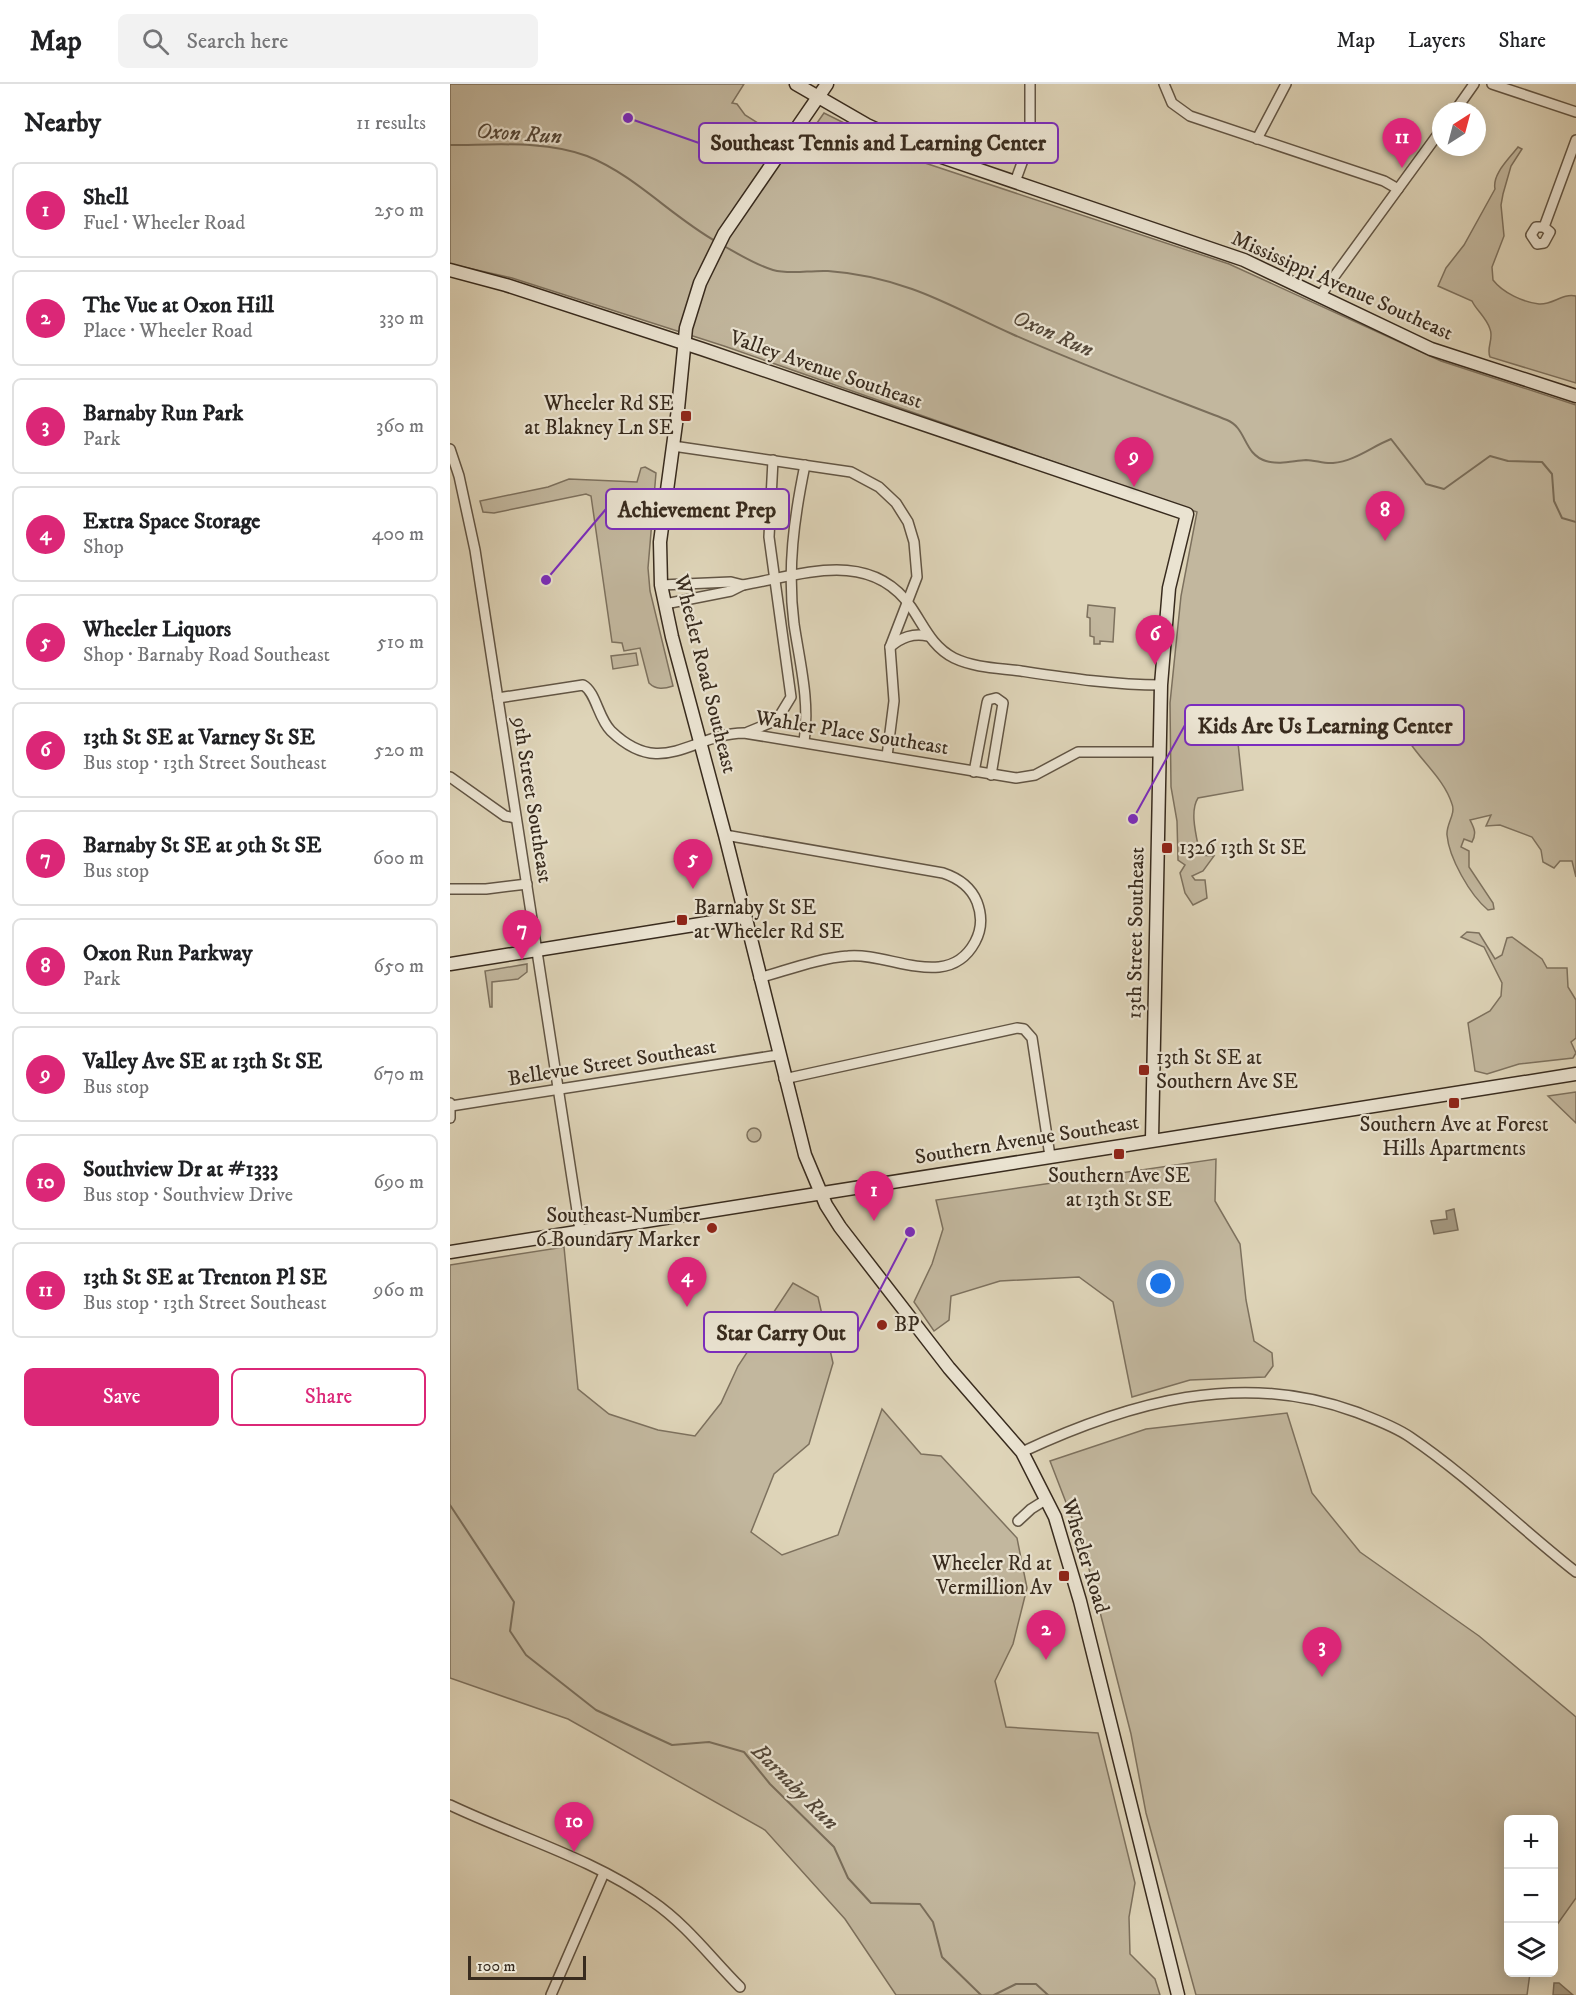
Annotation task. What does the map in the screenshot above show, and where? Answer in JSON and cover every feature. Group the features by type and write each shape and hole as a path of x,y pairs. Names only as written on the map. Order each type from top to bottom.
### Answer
{"main road":[{"name":"Mississippi Avenue Southeast","path":"796,84 900,141 1236,257 1431,349 1576,396"},
{"name":"Wheeler Road Southeast","path":"820,1193 802,1146 784,1079 725,835 665,604 661,585 660,542 690,310 715,250 827,84"},
{"name":"Valley Avenue Southeast","path":"450,270 506,285 685,344 1187,514"},
{"name":"13th Street Southeast","path":"1152,1139 1161,685 1169,588 1187,514"},
{"path":"450,964 744,917"},
{"name":"Southern Avenue Southeast","path":"450,1252 1152,1139 1576,1074"},
{"name":"Wheeler Road","path":"820,1193 862,1258 950,1368 1022,1452 1047,1499 1063,1541 1080,1601 1178,1995"}],"street":[{"path":"1015,182 1030,141 1030,84"},
{"path":"1164,84 1174,105 1190,116 1384,181 1398,189"},
{"path":"1257,139 1286,84"},
{"path":"1461,102 1474,84"},
{"path":"1492,84 1576,112"},
{"path":"1544,227 1576,140"},
{"path":"1320,296 1432,142"},
{"path":"673,446 805,465 861,476 879,487 896,504 908,522 917,561 917,577 890,647 894,701 887,756"},
{"name":"9th Street Southeast","path":"450,449 469,520 580,1230"},
{"path":"744,733 777,720 788,703 791,682 774,580 769,504 773,460"},
{"path":"804,742 807,700 790,577 792,532 805,465"},
{"path":"665,604 731,591 743,585 831,569 858,570 883,581 908,603 928,636 945,653 973,664 1113,684 1161,685"},
{"path":"661,585 730,582 743,585"},
{"path":"782,630 795,626"},
{"path":"890,647 902,638 915,635 928,636"},
{"name":"Wahler Place Southeast","path":"498,698 583,685 590,690 604,723 631,746 646,752 667,753 690,749 716,735 744,733 992,775 1028,777 1078,752 1160,752"},
{"path":"974,772 987,703 988,700 996,698 1003,703 992,775"},
{"path":"788,703 807,700"},
{"path":"450,777 505,816 516,818"},
{"path":"725,835 943,873 965,885 979,908 980,928 974,945 962,958 941,968 849,956 759,978"},
{"path":"450,888 486,889 527,884"},
{"path":"784,1079 1017,1028 1030,1034 1050,1156"},
{"name":"Bellevue Street Southeast","path":"451,1104 559,1090 778,1055"},
{"path":"450,1118 451,1104"},
{"path":"1022,1452 1066,1431 1183,1397 1242,1390 1315,1399 1376,1420 1408,1436 1473,1485 1576,1572"},
{"path":"1018,1521 1030,1509 1047,1499"},
{"path":"450,1805 604,1873 640,1893 673,1916 740,1987"},
{"path":"551,1995 604,1873"}],"shaded area":[{"path":"450,84 744,84 732,103 737,104 745,115 772,132 774,135 768,145 791,160 824,113 925,163 1229,264 1441,361 1576,405 1576,877 1572,861 1560,861 1554,868 1543,862 1541,850 1532,837 1500,825 1486,826 1491,815 1470,820 1474,839 1472,842 1464,839 1461,847 1469,851 1469,867 1493,903 1494,909 1488,910 1468,886 1452,854 1447,831 1453,808 1448,795 1408,740 1344,737 1280,739 1238,743 1243,790 1198,798 1194,818 1200,855 1214,856 1203,871 1192,876 1195,880 1205,880 1207,898 1193,905 1185,893 1180,873 1185,865 1178,860 1177,821 1171,787 1170,703 1181,596 1197,512 724,346 512,278 450,264"},
{"path":"1518,147 1522,149 1511,166 1503,194 1501,205 1504,236 1492,267 1493,280 1508,293 1533,303 1544,304 1566,296 1576,296 1576,383 1490,357 1490,329 1472,301 1438,286 1446,268 1464,245 1495,189 1499,172"},
{"path":"645,467 656,473 648,568 650,591 673,686 663,688 654,687 649,683 640,648 624,651 622,643 612,642 591,496 586,494 494,513 483,512 480,501 548,487 569,479 637,482 641,468"},
{"path":"1088,605 1115,608 1113,642 1100,641 1100,644 1094,644 1094,637 1090,636 1090,618 1087,617"},
{"path":"636,653 638,665 613,669 611,656"},
{"path":"1467,932 1479,933 1495,959 1502,955 1507,938 1512,937 1542,959 1547,968 1567,968 1568,987 1576,1000 1576,1038 1571,1042 1576,1053 1573,1058 1519,1064 1487,1074 1475,1071 1468,1023 1490,1011 1501,996 1502,983 1484,947 1461,937"},
{"path":"527,964 527,972 518,979 492,982 492,1007 490,1007 485,971"},
{"path":"1576,1092 1576,1123 1548,1096"},
{"path":"751,1128 757,1128 761,1135 757,1142 751,1142 747,1138 747,1132"},
{"path":"1216,1159 1215,1201 1240,1244 1246,1300 1254,1341 1272,1353 1273,1366 1265,1377 1190,1380 1132,1397 1113,1302 1079,1277 1000,1281 951,1296 949,1320 934,1331 914,1302 932,1264 943,1229 936,1200"},
{"path":"1454,1209 1458,1230 1434,1234 1431,1221 1447,1219 1446,1211"},
{"path":"564,1247 578,1389 609,1414 658,1430 695,1436 721,1403 738,1366 793,1283 818,1297 833,1363 809,1444 774,1474 751,1532 782,1555 838,1535 882,1409 921,1454 941,1456 1017,1538 1027,1588 1013,1644 995,1681 1006,1727 1098,1733 1135,1883 1129,1917 1130,1954 1155,1979 1160,1995 896,1995 845,1919 765,1830 568,1719 450,1678 450,1265"},
{"path":"1287,1413 1312,1493 1360,1552 1479,1636 1576,1717 1576,1898 1558,1923 1558,1815 1504,1815 1504,1977 1529,1977 1527,1995 1196,1995 1146,1813 1131,1734 1084,1549 1050,1461 1146,1429"},
{"path":"1554,1983 1559,1983 1573,1995 1553,1995"}],"waterway":[{"name":"Oxon Run","path":"450,145 537,145 587,156 621,174 684,221 717,242"},
{"name":"Oxon Run","path":"724,246 754,263 773,270 849,273 891,282 925,294 1065,357 1227,420 1238,429 1253,453 1266,461 1276,463 1306,460 1341,462 1391,439 1426,484 1444,489 1490,456 1508,461 1542,462 1552,474 1554,501 1562,518 1576,522"},
{"name":"Barnaby Run","path":"450,1505 514,1602 510,1631 526,1655 596,1710 672,1745 709,1742 744,1752 770,1784 834,1847 848,1878 871,1903 920,1904 933,1922 942,1957 981,1995"},
{"name":"Barnaby Run","path":"994,1995 1016,1984 1036,1984 1048,1995"}],"place":[{"name":"Southeast Tennis and Learning Center","path":"628,118"},
{"name":"13th St SE at Trenton Pl SE","path":"1402,168"},
{"name":"Wheeler Rd SE at Blakney Ln SE","path":"686,416"},
{"name":"Valley Ave SE at 13th St SE","path":"1134,487"},
{"name":"Oxon Run Parkway","path":"1385,541"},
{"name":"Achievement Prep","path":"546,580"},
{"name":"13th St SE at Varney St SE","path":"1155,665"},
{"name":"Kids Are Us Learning Center","path":"1133,819"},
{"name":"1326 13th St SE","path":"1167,848"},
{"name":"Wheeler Liquors","path":"693,889"},
{"name":"Barnaby St SE at Wheeler Rd SE","path":"682,920"},
{"name":"Barnaby St SE at 9th St SE","path":"522,960"},
{"name":"13th St SE at Southern Ave SE","path":"1144,1070"},
{"name":"Southern Ave at Forest Hills Apartments","path":"1454,1103"},
{"name":"Southern Ave SE at 13th St SE","path":"1119,1154"},
{"name":"Shell","path":"874,1221"},
{"name":"Southeast Number 6 Boundary Marker","path":"712,1228"},
{"name":"Star Carry Out","path":"910,1232"},
{"name":"Extra Space Storage","path":"687,1307"},
{"name":"BP","path":"882,1325"},
{"name":"Wheeler Rd at Vermillion Av","path":"1064,1576"},
{"name":"The Vue at Oxon Hill","path":"1046,1660"},
{"name":"Barnaby Run Park","path":"1322,1677"},
{"name":"Southview Dr at #1333","path":"574,1852"}]}
